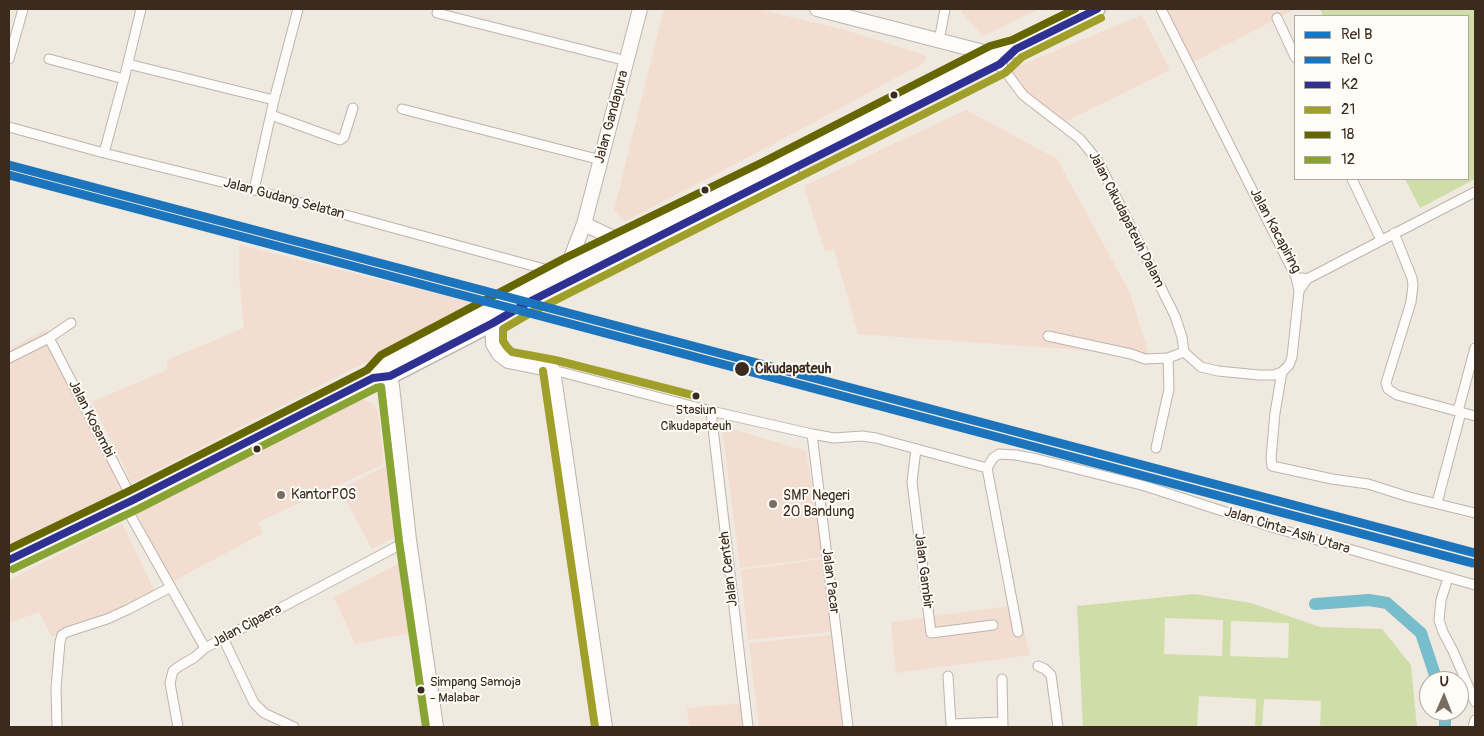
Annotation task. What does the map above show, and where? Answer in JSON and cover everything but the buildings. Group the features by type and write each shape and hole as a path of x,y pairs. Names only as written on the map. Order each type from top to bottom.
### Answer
{"main road":[{"path":"388,370 493,323 527,303 850,135 1098,9"},
{"path":"9,560 129,502 373,378 563,271 850,135"}],"street":[{"path":"9,59 24,9"},
{"path":"104,153 141,9"},
{"path":"254,190 270,115 298,9"},
{"name":"Jalan Gandapura","path":"563,271 584,224 640,9"},
{"path":"817,9 939,41 997,60"},
{"path":"939,41 945,9"},
{"name":"Jalan Kacapiring","path":"1161,9 1296,277 1307,279 1475,192"},
{"path":"437,13 627,61"},
{"path":"1277,18 1294,55"},
{"path":"49,59 124,79"},
{"name":"Jalan Cikudapateuh Dalam","path":"997,60 1023,95 1080,139 1098,161 1175,316 1182,337 1184,352"},
{"path":"128,64 274,100"},
{"path":"270,115 340,140 344,137 353,108"},
{"path":"402,109 601,160"},
{"name":"Jalan Gudang Selatan","path":"9,128 563,271"},
{"path":"1352,180 1381,240"},
{"path":"584,224 622,242"},
{"path":"1394,233 1413,285 1411,302 1386,383 1388,390 1397,395 1475,416"},
{"path":"1048,336 1131,354 1145,359 1168,358 1184,352 1201,367 1259,376 1274,375 1282,372 1289,365 1292,356 1300,291 1296,277"},
{"path":"1300,291 1307,279"},
{"path":"493,323 493,344 499,354 508,361 554,370 711,411 812,434 834,438 869,437 987,468 1018,632"},
{"path":"9,358 49,338 71,324"},
{"name":"Jalan Kosambi","path":"49,338 129,502"},
{"path":"1437,503 1475,348"},
{"path":"1156,448 1170,389 1168,358"},
{"path":"388,370 409,540 436,727"},
{"path":"554,370 605,727"},
{"path":"1282,372 1275,413 1272,466 1332,479 1368,484 1409,497 1475,513"},
{"name":"Jalan Centeh","path":"711,411 748,727"},
{"name":"Jalan Pacar","path":"812,434 848,727"},
{"name":"Jalan Gambir","path":"916,449 912,482 931,633 993,625"},
{"name":"Jalan Cinta-Asih Utara","path":"987,468 993,458 999,454 1016,455 1145,486 1275,528 1475,585"},
{"name":"Jalan Cipaera","path":"129,502 171,587 205,648 409,540"},
{"path":"1448,578 1441,600 1439,620 1475,702"},
{"path":"57,727 56,694 62,635 107,619 171,587"},
{"path":"223,638 254,703 264,713 294,727"},
{"path":"178,727 171,695 170,677 173,672 205,648"},
{"path":"1038,666 1045,669 1051,675 1058,727"},
{"path":"948,676 951,726 1003,725 1002,679"},
{"path":"1472,727 1475,720"}],"shaded area":[{"path":"664,9 757,9 845,30 926,57 924,63 625,221 614,211"},
{"path":"959,9 1039,9 983,36"},
{"path":"1166,9 1296,9 1193,62"},
{"path":"1142,15 1170,70 1063,123 1019,87 1009,70"},
{"path":"966,110 1057,159 1130,293 1149,355 858,334 834,249 825,252 804,186"},
{"path":"239,245 478,304 132,483 92,402 167,370 167,360 244,328 239,275"},
{"path":"47,329 128,487 9,545 9,349"},
{"path":"365,400 374,404 378,413 384,464 258,522 263,533 170,583 137,513 353,401"},
{"name":"SMP Negeri 20 Bandung","path":"722,426 806,451 824,557 740,568"},
{"path":"386,466 398,535 372,549 340,489"},
{"path":"122,523 155,592 52,637 39,612 9,623 9,580"},
{"path":"830,558 840,631 748,640 741,570"},
{"path":"402,562 415,632 355,644 334,597"},
{"path":"1018,605 1030,655 896,673 891,622"},
{"path":"840,634 848,727 759,727 749,643"},
{"path":"741,703 743,727 689,727 687,708"}],"green space":[{"path":"1320,9 1475,9 1475,179 1420,208 1406,180 1469,180 1469,15 1323,15"},
{"path":"1195,594 1251,603 1320,627 1382,629 1411,665 1417,727 1320,727 1321,701 1264,699 1262,727 1255,727 1256,699 1199,696 1197,727 1083,727 1077,606","holes":["1165,618 1223,620 1222,656 1164,654","1231,621 1289,623 1288,658 1230,656"]}],"waterway":[{"path":"1315,604 1369,600 1387,603 1421,633 1434,671"},
{"path":"1445,721 1445,727"}],"rail line":[{"name":"B","path":"9,165 1475,553"},
{"name":"C","path":"9,175 1472,563"}],"transit line":[{"name":"18","path":"9,549 129,491 367,370 381,355 563,259 763,162 990,46 1012,40 1075,9"},
{"name":"K2","path":"9,560 133,500 373,378 390,376 493,323 527,303 1000,64 1016,49 1097,9"},
{"name":"21","path":"696,396 555,360 512,352 503,341 503,329 532,312 1005,73 1022,57 1101,18"},
{"name":"21","path":"543,371 595,727"},
{"name":"12","path":"13,569 138,509 381,387 399,541 426,727"}],"place":[{"name":"Cikudapateuh","path":"742,369"},
{"name":"Stasiun Cikudapateuh","path":"696,396"},
{"name":"KantorPOS","path":"281,495"},
{"name":"SMP Negeri 20 Bandung","path":"773,504"},
{"name":"Simpang Samoja - Malabar","path":"421,690"}]}
